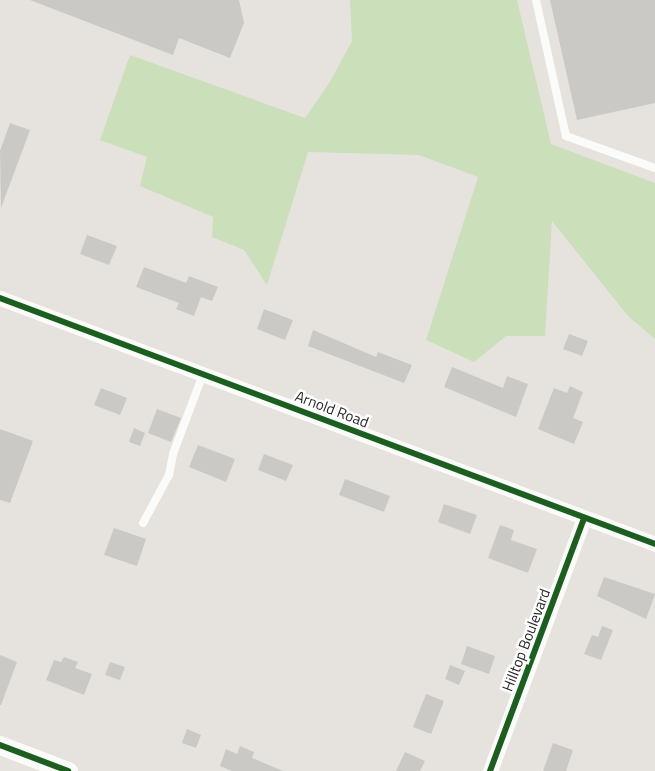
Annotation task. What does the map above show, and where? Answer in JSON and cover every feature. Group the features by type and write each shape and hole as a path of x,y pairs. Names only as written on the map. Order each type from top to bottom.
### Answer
{"street":[{"name":"Arnold Road","path":"0,298 655,544"},
{"name":"Hilltop Boulevard","path":"490,771 584,518"},
{"path":"0,746 68,771"}],"lane":[{"path":"536,0 566,136 655,168"},
{"path":"143,523 169,475 173,454 202,374"}],"green space":[{"path":"350,0 517,0 551,144 655,183 655,339 628,316 552,221 545,336 506,336 474,362 426,340 478,177 419,155 308,152 267,285 244,250 212,237 213,217 140,186 147,157 100,140 130,55 305,118 330,82 352,41"}],"building":[{"path":"30,0 239,0 244,23 230,58 179,38 173,55"},
{"path":"550,0 655,0 655,103 577,120"},
{"path":"10,123 30,130 1,208 0,151"},
{"path":"87,235 117,246 109,265 80,254"},
{"path":"144,267 186,283 189,276 218,287 212,301 201,297 194,316 176,309 179,303 136,287"},
{"path":"264,309 293,320 285,340 257,329"},
{"path":"313,330 376,357 378,352 412,365 404,383 308,346"},
{"path":"569,334 588,341 582,356 563,349"},
{"path":"452,367 503,388 507,376 528,384 516,417 444,387"},
{"path":"570,386 583,392 573,418 583,422 574,444 538,429 554,388 567,393"},
{"path":"101,388 127,398 120,415 94,405"},
{"path":"157,409 181,418 171,442 148,433"},
{"path":"134,428 145,433 140,446 129,442"},
{"path":"0,429 33,441 10,503 0,500"},
{"path":"198,445 235,459 226,482 189,467"},
{"path":"264,454 293,465 286,481 258,470"},
{"path":"345,479 390,496 384,512 339,495"},
{"path":"444,504 477,515 470,534 438,522"},
{"path":"500,525 514,530 511,540 537,549 528,573 488,558"},
{"path":"114,528 146,539 137,566 104,555"},
{"path":"604,577 655,594 646,619 597,596"},
{"path":"602,626 613,630 601,660 584,654 592,635 598,637"},
{"path":"467,646 495,656 489,674 461,664"},
{"path":"0,655 17,662 1,705 0,705"},
{"path":"64,657 78,662 75,668 92,674 84,695 46,680 54,660 61,662"},
{"path":"110,662 125,667 120,680 105,675"},
{"path":"450,665 465,671 459,685 445,679"},
{"path":"426,694 444,701 431,734 413,727"},
{"path":"187,729 201,735 196,748 182,743"},
{"path":"553,743 573,750 566,771 543,771"},
{"path":"240,746 254,752 252,758 283,771 232,771 220,766 226,749 237,754"},
{"path":"405,752 425,761 420,771 396,771"}],"cycle path":[{"path":"0,298 655,544"},
{"path":"490,771 584,518"},
{"path":"0,745 68,771"}]}
